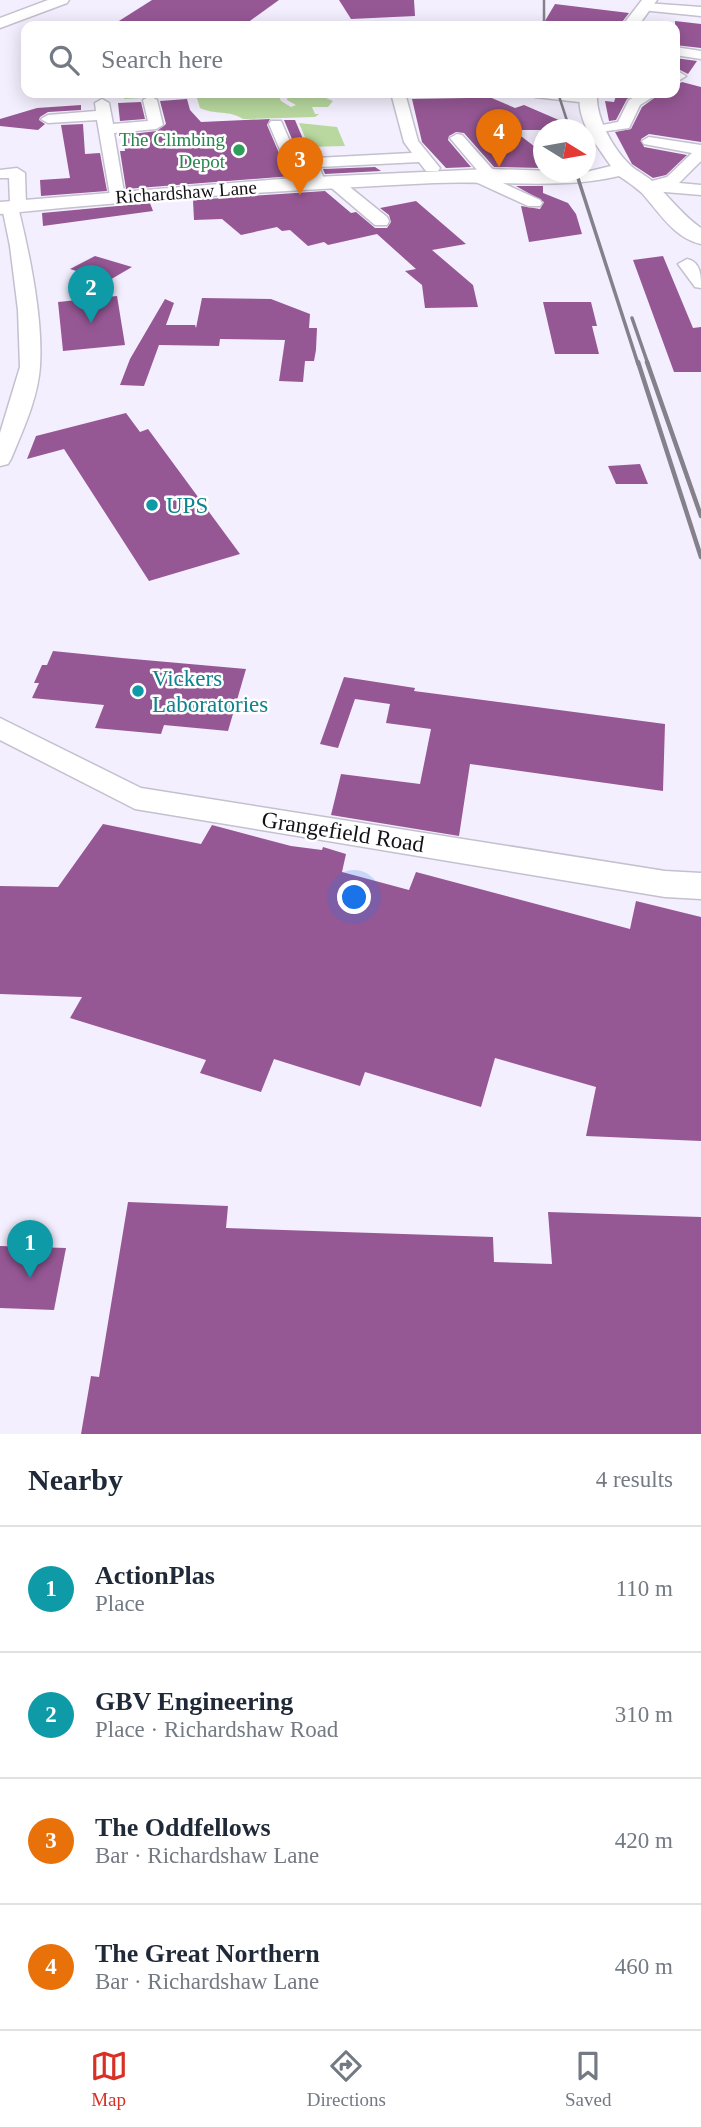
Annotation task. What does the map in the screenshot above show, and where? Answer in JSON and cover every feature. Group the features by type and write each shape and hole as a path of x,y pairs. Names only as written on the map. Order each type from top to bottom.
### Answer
{"main road":[{"path":"0,23 62,0"},
{"path":"634,21 648,4"},
{"path":"591,98 587,106 597,130 623,169 655,186 674,219 701,238"},
{"name":"Richardshaw Lane","path":"9,207 117,198 322,169 438,177 481,174 593,176 623,169"}],"street":[{"path":"648,4 699,13 701,11"},
{"path":"680,43 701,45"},
{"path":"680,52 701,55"},
{"path":"399,98 404,121 419,151 438,177"},
{"path":"597,130 624,125 628,102 639,98"},
{"path":"48,119 104,116 156,125 150,100"},
{"path":"104,116 117,198"},
{"path":"276,124 286,149 306,153 381,221"},
{"path":"655,186 676,180 694,170 701,151 651,134 701,135"},
{"path":"457,138 481,174 534,203"},
{"path":"322,169 419,151"},
{"path":"322,169 419,151"},
{"path":"0,459 17,418 30,368 27,310 9,207 17,173 2,174"},
{"path":"655,186 701,190"},
{"path":"687,264 701,283"},
{"name":"Grangefield Road","path":"0,728 135,798 665,884 701,886"}],"green space":[{"path":"197,98 280,98 291,107 296,105 287,98 326,98 333,101 328,107 312,107 315,114 319,114 315,117 243,119 233,114 200,108"},
{"path":"299,123 337,127 345,146 309,147"}],"building":[{"path":"152,0 279,0 250,21 119,21"},
{"path":"339,0 414,0 415,16 351,19"},
{"path":"555,4 629,13 623,21 545,21"},
{"path":"680,22 701,24 701,48 680,46"},
{"path":"680,59 697,61 688,74 680,70"},
{"path":"680,83 701,87 701,142 649,134 641,139 644,147 687,155 666,175 653,178 632,164 615,132 631,129 642,107 654,98 680,98"},
{"path":"492,98 515,108 524,105 556,119 533,119 533,130 513,130 533,145 533,168 494,167 464,133 456,132 449,136 448,140 471,167 446,168 422,142 412,99"},
{"path":"615,98 629,98 616,120 609,121 605,101 614,102"},
{"path":"187,99 190,110 201,122 270,119 267,125 279,153 298,158 305,175 126,189 120,151 125,151 123,135 157,131 166,124 160,101"},
{"path":"141,102 145,119 120,121 118,103"},
{"path":"81,105 81,110 48,112 40,117 39,120 45,124 38,130 0,126 0,119 37,108"},
{"path":"284,120 295,120 306,146 294,144"},
{"path":"83,124 85,154 100,153 107,191 41,196 40,180 70,178 61,125"},
{"path":"375,167 381,171 325,174 323,169"},
{"path":"516,186 543,186 543,193 568,203 576,214 582,234 529,242 521,206 540,209 544,202"},
{"path":"325,191 351,213 356,212 375,228 387,228 391,222 389,215 380,208 416,201 466,244 432,250 473,285 478,307 425,308 422,285 405,271 416,269 377,234 328,245 324,242 308,246 290,230 282,231 277,227 241,235 222,219 194,220 193,200"},
{"path":"150,203 153,211 43,226 42,213"},
{"path":"95,256 132,267 108,281 70,269"},
{"path":"663,256 693,328 701,327 701,372 674,372 633,260"},
{"path":"117,296 125,345 63,351 58,302"},
{"path":"202,298 271,299 310,314 309,328 317,328 316,350 314,361 305,361 303,382 279,381 285,340 220,339 219,346 159,345 144,386 120,385 130,359 165,299 174,303 166,325 195,325 196,328"},
{"path":"543,302 591,302 597,326 592,326 599,354 555,354"},
{"name":"UPS","path":"126,413 140,432 148,429 240,554 149,581 64,449 27,459 36,436"},
{"path":"640,464 648,484 616,484 608,466"},
{"name":"Vickers Laboratories","path":"53,651 246,669 228,731 164,725 161,734 95,728 104,705 32,698 39,683 34,683 42,665 47,665"},
{"path":"344,677 415,688 414,691 665,724 663,791 470,764 459,836 331,815 341,774 420,784 431,729 386,723 390,704 355,699 338,748 320,744"},
{"path":"103,824 201,844 212,825 291,846 322,850 323,847 346,854 342,872 409,890 416,872 630,929 636,901 701,917 701,1141 586,1136 596,1087 495,1058 481,1107 365,1072 360,1086 274,1059 261,1092 200,1073 206,1060 70,1018 82,997 0,994 0,886 58,887"},
{"path":"128,1202 228,1206 226,1228 493,1237 494,1262 552,1264 548,1212 701,1217 701,1434 81,1434 91,1376 99,1377"},
{"path":"0,1246 66,1248 54,1310 0,1308"}],"railway":[{"path":"544,0 544,21"},
{"path":"560,98 566,119"},
{"path":"579,182 638,364"},
{"path":"632,318 648,364"},
{"path":"638,362 701,557"},
{"path":"647,362 701,516"}],"place":[{"name":"The Climbing Depot","path":"239,150"},
{"name":"The Great Northern","path":"499,167"},
{"name":"The Oddfellows","path":"300,195"},
{"name":"GBV Engineering","path":"91,323"},
{"name":"UPS","path":"152,505"},
{"name":"Vickers Laboratories","path":"138,691"},
{"name":"ActionPlas","path":"30,1278"}]}
